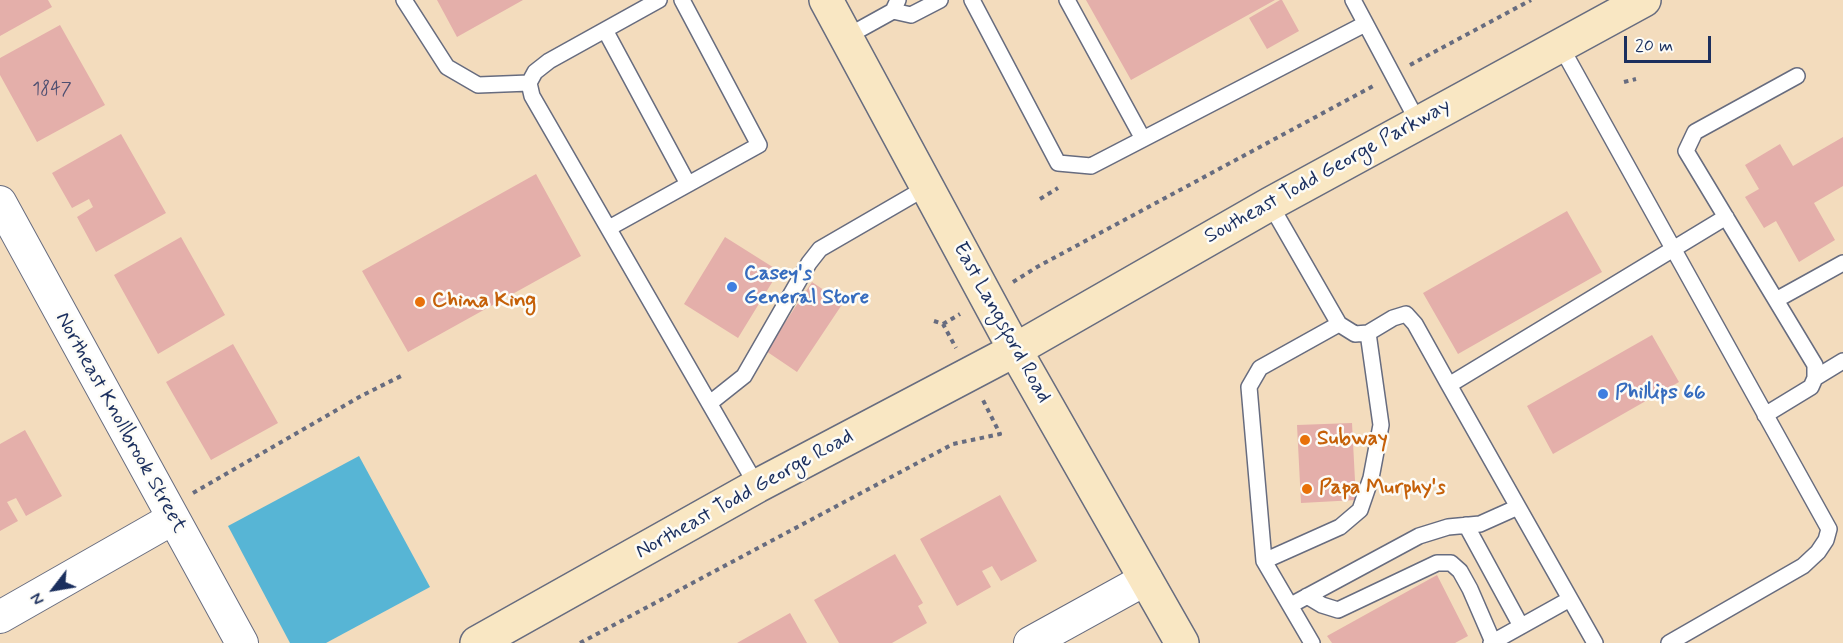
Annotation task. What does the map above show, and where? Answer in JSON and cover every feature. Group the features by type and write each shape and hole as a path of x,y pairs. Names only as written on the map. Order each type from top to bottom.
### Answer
{"main road":[{"name":"East Langsford Road","path":"826,0 1015,350 1182,643"},
{"name":"Southeast Todd George Parkway","path":"1015,350 1269,204 1644,0"},
{"name":"Northeast Todd George Road","path":"477,643 757,486 1015,350"}],"street":[{"name":"Northeast Knollbrook Street","path":"0,202 178,508 242,643"},
{"path":"0,617 178,508"},
{"path":"1030,643 1146,579"}],"lane":[{"path":"404,0 447,67 478,85 529,83"},
{"path":"659,0 549,61 535,72 529,83 532,96 757,486"},
{"path":"609,228 759,145 682,0"},
{"path":"846,37 895,5 911,15 940,0"},
{"path":"972,0 1058,163 1091,166 1365,24"},
{"path":"1067,0 1143,139"},
{"path":"1353,0 1418,122"},
{"path":"605,30 688,184"},
{"path":"1560,45 1828,529 1826,540 1818,552 1803,566 1669,643"},
{"path":"1765,415 1811,387 1815,378 1815,365 1686,151 1695,132 1797,76"},
{"path":"710,403 744,376 809,263 820,249 927,187"},
{"path":"1269,204 1339,324 1355,334 1368,333 1393,318 1406,314 1415,324 1595,643"},
{"path":"1449,385 1726,218"},
{"path":"1776,300 1843,263"},
{"path":"1312,643 1264,561 1249,387 1260,368 1339,324"},
{"path":"1264,561 1340,527 1360,510 1371,478 1381,425 1368,333"},
{"path":"1815,378 1843,362"},
{"path":"1291,605 1419,536 1448,527 1480,524 1518,507"},
{"path":"1466,525 1521,626"},
{"path":"1307,596 1322,605 1338,610 1437,563 1451,563 1460,571 1470,590 1492,643 1570,599"}],"path":[{"path":"1432,52 1531,0"},
{"path":"1624,82 1636,79"},
{"path":"1037,267 1360,93"},
{"path":"1040,199 1058,188"},
{"path":"178,508 361,396 403,375"},
{"path":"580,643 953,444 1000,434"}],"water":[{"path":"359,456 430,587 326,643 290,643 228,526"}],"building":[{"path":"0,0 48,0 52,7 0,36"},
{"path":"437,0 523,0 457,37"},
{"path":"1086,0 1275,0 1131,80"},
{"path":"1280,0 1299,31 1267,49 1249,18"},
{"path":"60,25 105,105 37,142 0,75 0,58"},
{"path":"121,134 166,213 96,252 77,217 93,207 89,199 72,208 52,173"},
{"path":"1843,137 1843,186 1814,203 1835,240 1799,262 1776,221 1764,228 1745,197 1759,189 1745,165 1780,144 1793,166"},
{"path":"536,174 581,256 408,352 362,271"},
{"path":"1567,211 1602,272 1458,354 1423,293"},
{"path":"181,237 225,315 158,354 114,275"},
{"name":"Casey's General Store","path":"725,237 779,271 738,338 684,304"},
{"name":"Casey's General Store","path":"812,282 843,303 797,372 766,351"},
{"name":"Phillips 66","path":"1652,335 1679,382 1553,454 1527,406"},
{"path":"233,344 278,423 211,460 166,382"},
{"path":"1352,423 1356,500 1301,503 1297,425"},
{"path":"25,430 62,496 26,516 16,498 7,502 18,521 0,531 0,444"},
{"path":"1000,495 1037,561 1001,581 992,566 982,571 991,587 957,606 920,539"},
{"path":"895,554 923,603 918,606 927,623 892,643 839,643 814,600"},
{"path":"1437,575 1468,636 1455,643 1332,643 1327,636"},
{"path":"790,613 807,643 737,643"}],"place":[{"name":"Casey's General Store","path":"732,287"},
{"name":"China King","path":"420,302"},
{"name":"Phillips 66","path":"1603,394"},
{"name":"Subway","path":"1305,440"},
{"name":"Papa Murphy's","path":"1307,489"}]}
